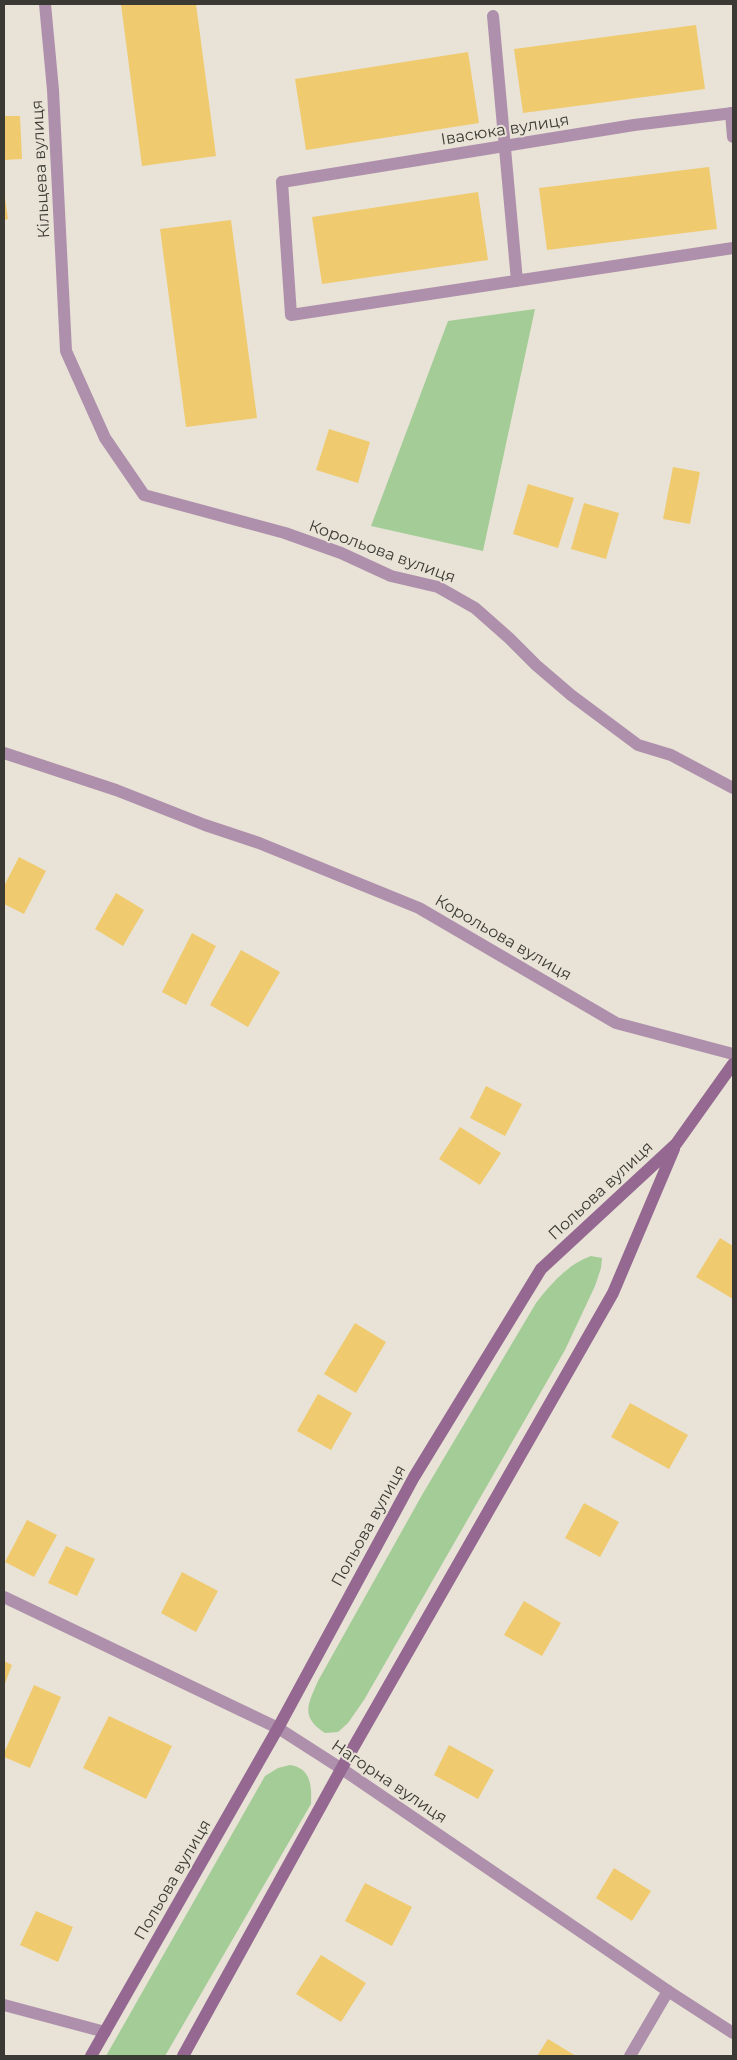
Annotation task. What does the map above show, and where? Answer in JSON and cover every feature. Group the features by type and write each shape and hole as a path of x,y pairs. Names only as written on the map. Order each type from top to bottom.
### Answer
{"main road":[{"path":"676,1144 733,1064"},
{"name":"Польова вулиця","path":"91,2056 278,1728 414,1477 542,1269 676,1144"},
{"name":"Польова вулиця","path":"183,2056 342,1769 613,1293 676,1144"}],"street":[{"name":"Кільцева вулиця","path":"45,4 54,90 65,333"},
{"path":"493,16 517,281 733,248"},
{"path":"732,113 733,137"},
{"name":"Івасюка вулиця","path":"517,281 291,315 282,182 634,125 732,113"},
{"name":"Корольова вулиця","path":"65,333 66,351 105,438 144,495 285,533 341,554 391,576 438,587 475,608 571,695 638,745 671,755 733,788"},
{"name":"Корольова вулиця","path":"4,753 116,790 204,825 259,843 419,908 616,1023 733,1054"},
{"name":"Нагорна вулиця","path":"4,1597 278,1728 342,1769 668,1991 733,2033"},
{"path":"630,2056 668,1991"},
{"path":"4,2005 104,2032"}],"green space":[{"path":"535,309 483,551 371,526 448,321"},
{"path":"591,1256 602,1258 601,1268 595,1286 565,1350 364,1700 348,1723 338,1732 325,1733 312,1721 308,1710 318,1681 422,1495 536,1303 567,1269"},
{"path":"290,1765 302,1770 309,1779 311,1804 165,2056 106,2056 265,1776 278,1768"}],"building":[{"path":"121,4 196,4 216,156 142,166"},
{"path":"696,25 705,89 523,113 514,49"},
{"path":"468,52 479,123 306,150 295,79"},
{"path":"4,116 20,116 22,159 4,160"},
{"path":"709,167 717,229 547,250 539,188"},
{"path":"4,190 8,219 4,220"},
{"path":"478,192 488,260 322,284 312,217"},
{"path":"231,220 257,418 186,427 160,229"},
{"path":"329,429 370,442 358,483 316,470"},
{"path":"673,467 700,472 690,524 663,519"},
{"path":"528,484 574,498 558,548 513,534"},
{"path":"584,503 619,513 606,559 571,549"},
{"path":"19,857 46,871 24,914 4,904 4,886"},
{"path":"116,893 144,910 123,946 95,929"},
{"path":"192,933 216,946 186,1005 162,992"},
{"path":"241,950 280,972 248,1027 210,1005"},
{"path":"486,1086 522,1104 505,1136 470,1118"},
{"path":"460,1127 501,1153 480,1185 439,1159"},
{"path":"720,1238 733,1246 733,1299 696,1277"},
{"path":"355,1323 386,1342 356,1393 324,1374"},
{"path":"318,1394 352,1413 331,1450 297,1431"},
{"path":"630,1403 688,1435 669,1469 611,1437"},
{"path":"584,1503 619,1522 600,1557 565,1538"},
{"path":"27,1520 57,1535 34,1577 5,1562"},
{"path":"66,1546 95,1559 77,1596 48,1583"},
{"path":"182,1572 218,1591 196,1632 161,1613"},
{"path":"524,1601 561,1623 542,1656 504,1635"},
{"path":"4,1661 12,1665 4,1686"},
{"path":"34,1685 61,1697 30,1768 4,1757 4,1753"},
{"path":"109,1716 172,1746 146,1799 83,1768"},
{"path":"449,1745 494,1770 478,1799 434,1775"},
{"path":"614,1868 651,1891 632,1921 596,1898"},
{"path":"365,1883 412,1907 392,1946 345,1921"},
{"path":"36,1911 73,1927 58,1962 20,1945"},
{"path":"321,1955 366,1983 341,2022 296,1994"},
{"path":"548,2039 576,2056 537,2056"}]}
